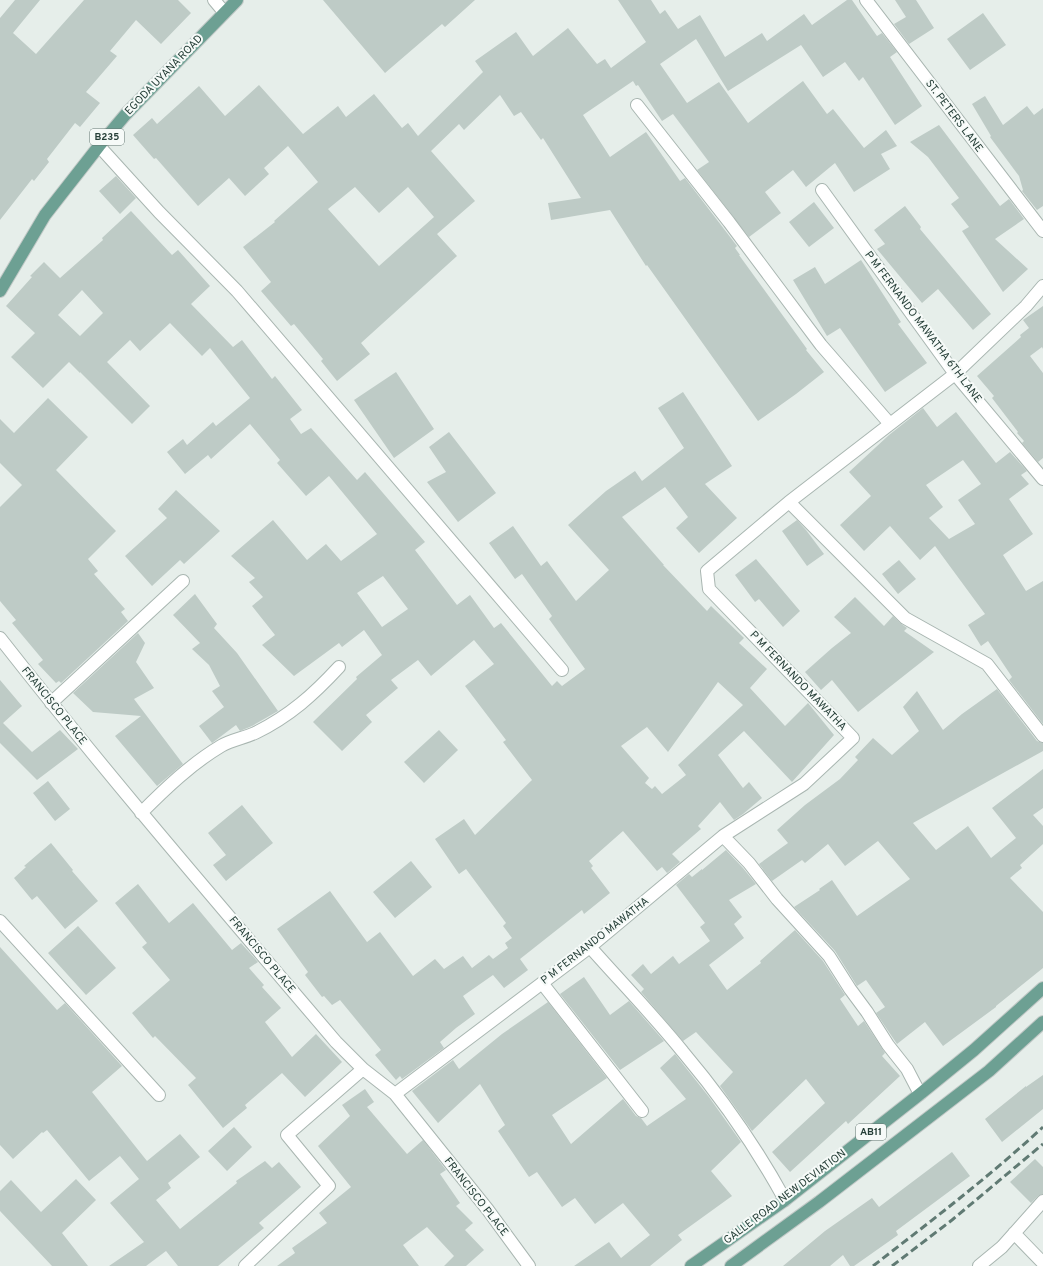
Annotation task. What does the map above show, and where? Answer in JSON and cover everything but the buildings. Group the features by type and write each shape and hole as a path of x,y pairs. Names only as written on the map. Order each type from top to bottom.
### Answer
{"main road":[{"name":"EGODA UYANA ROAD","path":"0,291 45,215 99,146 126,114 237,0"},
{"name":"GALLE ROAD NEW DEVIATION","path":"691,1266 785,1200 920,1094 974,1050 1043,988"},
{"name":"GALLE ROAD NEW DEVIATION","path":"731,1266 819,1202 989,1071 1043,1022"}],"street":[{"path":"214,0 224,12"},
{"name":"ST. PETERS LANE","path":"866,0 1043,231"},
{"path":"637,105 730,222 821,346 890,424"},
{"path":"99,146 159,212 237,291 562,670"},
{"name":"P M FERNANDO MAWATHA 6TH LANE","path":"822,190 955,374 1043,480"},
{"name":"P M FERNANDO MAWATHA","path":"395,1094 590,947 724,836 804,784 853,738 708,589 707,571 789,502 955,374 1026,306 1043,286"},
{"path":"789,502 905,618 987,664 1043,736"},
{"path":"51,703 183,581"},
{"name":"FRANCISCO PLACE","path":"0,638 141,813 336,1042 363,1069 395,1094 488,1210 529,1266"},
{"path":"141,813 173,781 198,761 222,745 255,733 283,718 297,708 325,682 339,666"},
{"path":"724,836 749,863 777,899 829,956 888,1045 907,1069 920,1094"},
{"path":"0,921 159,1095"},
{"path":"590,947 683,1051 723,1103 771,1175 785,1200"},
{"path":"542,983 642,1111"},
{"path":"245,1266 329,1186 287,1135 363,1069"},
{"path":"979,1266 1002,1247 1043,1201"},
{"path":"1014,1233 1043,1263"}],"railway":[{"path":"873,1266 981,1181 1043,1127"},
{"path":"892,1266 952,1220 1043,1144"}]}
